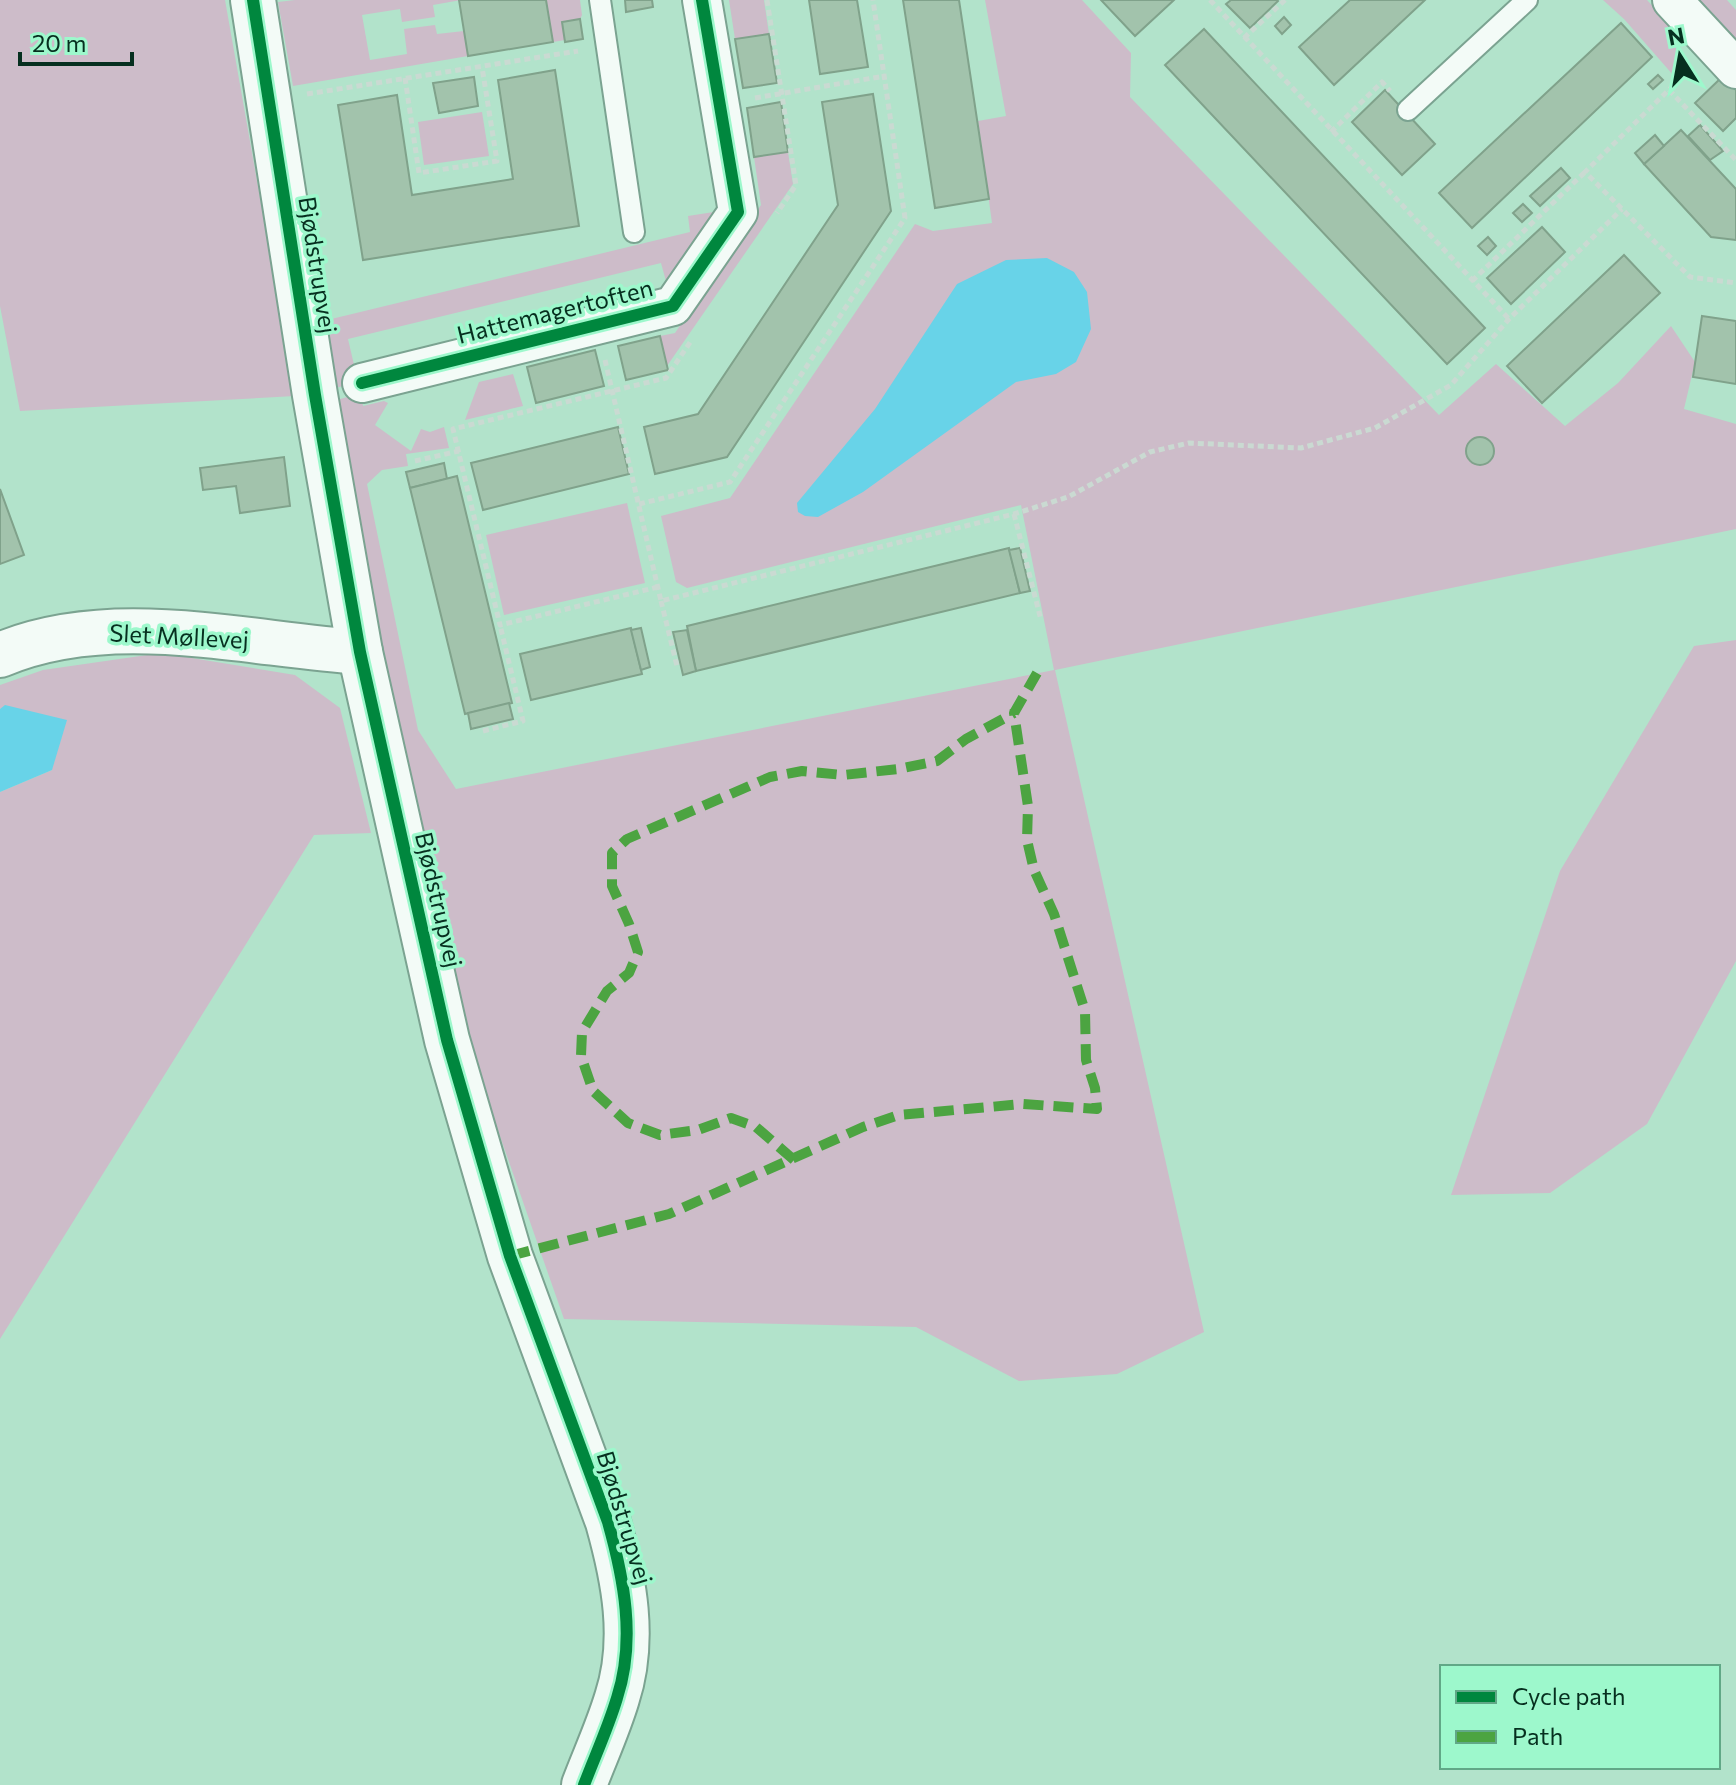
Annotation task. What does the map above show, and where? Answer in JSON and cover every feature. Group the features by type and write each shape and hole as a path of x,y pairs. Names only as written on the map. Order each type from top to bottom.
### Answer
{"street":[{"name":"Bjødstrupvej","path":"253,0 315,395 360,652 447,1040 510,1256 608,1522 627,1603 626,1648 618,1695 584,1785"},
{"name":"Hattemagertoften","path":"362,383 673,306 738,212 702,0"},
{"path":"1672,0 1725,57"},
{"name":"Slet Møllevej","path":"0,655 28,643 78,633 119,632 160,632 360,652"}],"lane":[{"path":"600,0 634,232"},
{"path":"1408,110 1527,0"}],"path":[{"path":"767,0 796,185"},
{"path":"639,504 730,482 905,218 873,0"},
{"path":"1210,0 1509,319"},
{"path":"1244,38 1285,0"},
{"path":"268,100 607,47"},
{"path":"1472,281 1669,90 1725,57"},
{"path":"405,78 419,173 497,161 482,67"},
{"path":"719,103 885,76"},
{"path":"1331,132 1382,82 1408,110"},
{"path":"1669,90 1736,160"},
{"path":"1585,172 1690,277 1736,283"},
{"path":"661,601 1014,514 1068,497 1150,452 1189,443 1301,448 1375,428 1451,385 1509,319 1622,209"},
{"path":"596,325 677,666"},
{"path":"483,731 523,721 453,429 612,391"},
{"path":"415,461 459,451"},
{"path":"1014,514 1041,620"},
{"path":"500,625 658,587"}],"shaded area":[{"path":"0,0 225,0 295,396 20,411 0,306"},
{"path":"461,0 433,5 435,17 402,22 400,9 362,15 370,60 407,54 404,29 435,25 437,34 464,31 468,56 293,86 278,2"},
{"path":"546,0 580,0 580,19 562,22 565,40 553,42"},
{"path":"729,0 764,0 769,34 735,39"},
{"path":"985,0 1082,0 1131,53 1130,97 1439,415 1496,364 1565,426 1618,383 1671,326 1695,362 1684,409 1736,424 1736,529 1055,670 1204,1332 1117,1374 1019,1381 916,1327 564,1319 472,1056 416,797 384,713 330,402 361,393 363,406 384,401 388,403 375,425 411,451 421,429 430,432 444,427 449,448 406,454 408,466 382,470 367,484 418,730 456,789 1054,670 1021,505 687,588 676,582 661,516 730,498 915,224 933,231 992,223 978,121 1006,116"},
{"path":"1603,0 1647,0 1683,38 1678,57 1681,71 1674,76"},
{"path":"1696,0 1727,0 1736,10 1736,48"},
{"path":"482,112 489,156 424,165 418,122"},
{"path":"788,152 793,184 667,366 660,336 675,333 761,205 754,157"},
{"path":"720,211 669,292 661,263 348,339 358,382 328,390 319,322 690,232 688,216"},
{"path":"513,374 523,406 465,420 479,382"},
{"path":"627,503 645,583 504,615 486,535"},
{"path":"1736,640 1736,961 1647,1124 1550,1193 1451,1195 1560,871 1694,646"},
{"path":"161,653 295,675 340,708 371,833 314,835 0,1339 0,792 52,770 5,706 0,709 0,685 43,670"}],"water":[{"path":"1047,258 1074,272 1087,292 1091,329 1076,362 1056,374 1016,382 863,492 818,517 798,512 797,503 875,409 957,284 1006,260"},
{"path":"5,705 67,720 52,770 0,792 0,709"}],"building":[{"path":"459,0 546,0 553,42 468,56"},
{"path":"625,0 652,0 653,7 626,12"},
{"path":"809,0 857,0 868,67 820,74"},
{"path":"903,0 959,0 989,199 935,208"},
{"path":"1101,0 1174,0 1135,36"},
{"path":"1231,0 1278,1 1250,28 1226,4"},
{"path":"1350,0 1425,0 1334,85 1299,47"},
{"path":"1284,17 1291,25 1282,34 1275,26"},
{"path":"580,19 583,39 565,42 562,22"},
{"path":"1621,23 1652,57 1472,228 1439,193"},
{"path":"1204,29 1485,328 1447,364 1165,65"},
{"path":"769,34 777,83 743,88 735,39"},
{"path":"555,70 579,226 363,260 338,105 397,95 412,195 513,179 498,80"},
{"path":"1658,75 1663,80 1653,89 1648,84"},
{"path":"1723,76 1736,90 1736,118 1723,131 1695,103"},
{"path":"474,77 478,106 439,113 433,83"},
{"path":"1385,90 1435,144 1402,175 1352,122"},
{"path":"873,94 891,211 727,457 655,474 644,427 698,414 838,205 822,102"},
{"path":"781,102 788,152 754,157 747,108"},
{"path":"1700,125 1723,151 1710,160 1688,136"},
{"path":"1681,130 1736,189 1736,240 1711,237 1644,164"},
{"path":"1655,135 1664,146 1644,164 1635,153"},
{"path":"1561,168 1570,178 1540,206 1530,196"},
{"path":"1523,204 1532,213 1522,222 1513,213"},
{"path":"1542,227 1565,252 1511,304 1487,278"},
{"path":"1488,237 1496,246 1487,255 1478,246"},
{"path":"1624,255 1660,293 1542,403 1507,366"},
{"path":"1702,316 1736,321 1736,384 1693,377"},
{"path":"660,336 668,370 626,380 618,346"},
{"path":"595,350 604,386 536,403 527,367"},
{"path":"618,427 629,474 483,510 471,463"},
{"path":"1480,437 1490,441 1494,451 1490,461 1480,465 1470,461 1466,451 1470,441"},
{"path":"284,457 290,506 240,513 236,486 203,490 200,468"},
{"path":"444,463 447,479 410,488 406,472"},
{"path":"457,476 512,703 465,714 410,488"},
{"path":"0,489 24,555 0,564"},
{"path":"1009,548 1020,593 696,671 687,626"},
{"path":"1020,548 1030,591 1020,593 1009,550"},
{"path":"631,628 642,674 531,700 520,654"},
{"path":"641,628 650,667 641,670 631,630"},
{"path":"687,630 696,671 683,675 673,632"},
{"path":"509,703 513,719 471,729 468,713"}],"marked path":[{"path":"510,1256 669,1214 863,1127 899,1115 1023,1104 1097,1109 1095,1088 1086,1060 1085,1011 1054,914 1034,870 1027,840 1028,806 1014,713 1037,673"},
{"path":"794,1160 756,1127 731,1118 698,1130 660,1135 628,1123 593,1091 581,1056 582,1032 607,991 629,973 638,952 612,886 612,853 627,839 770,777 802,771 843,775 937,761 966,739 1014,713"}],"cycle path":[{"path":"253,0 315,395 360,652 447,1040 510,1256 608,1522 619,1565 627,1632 623,1676 610,1720 584,1785"},
{"path":"362,383 673,306 738,212 702,0"}]}
